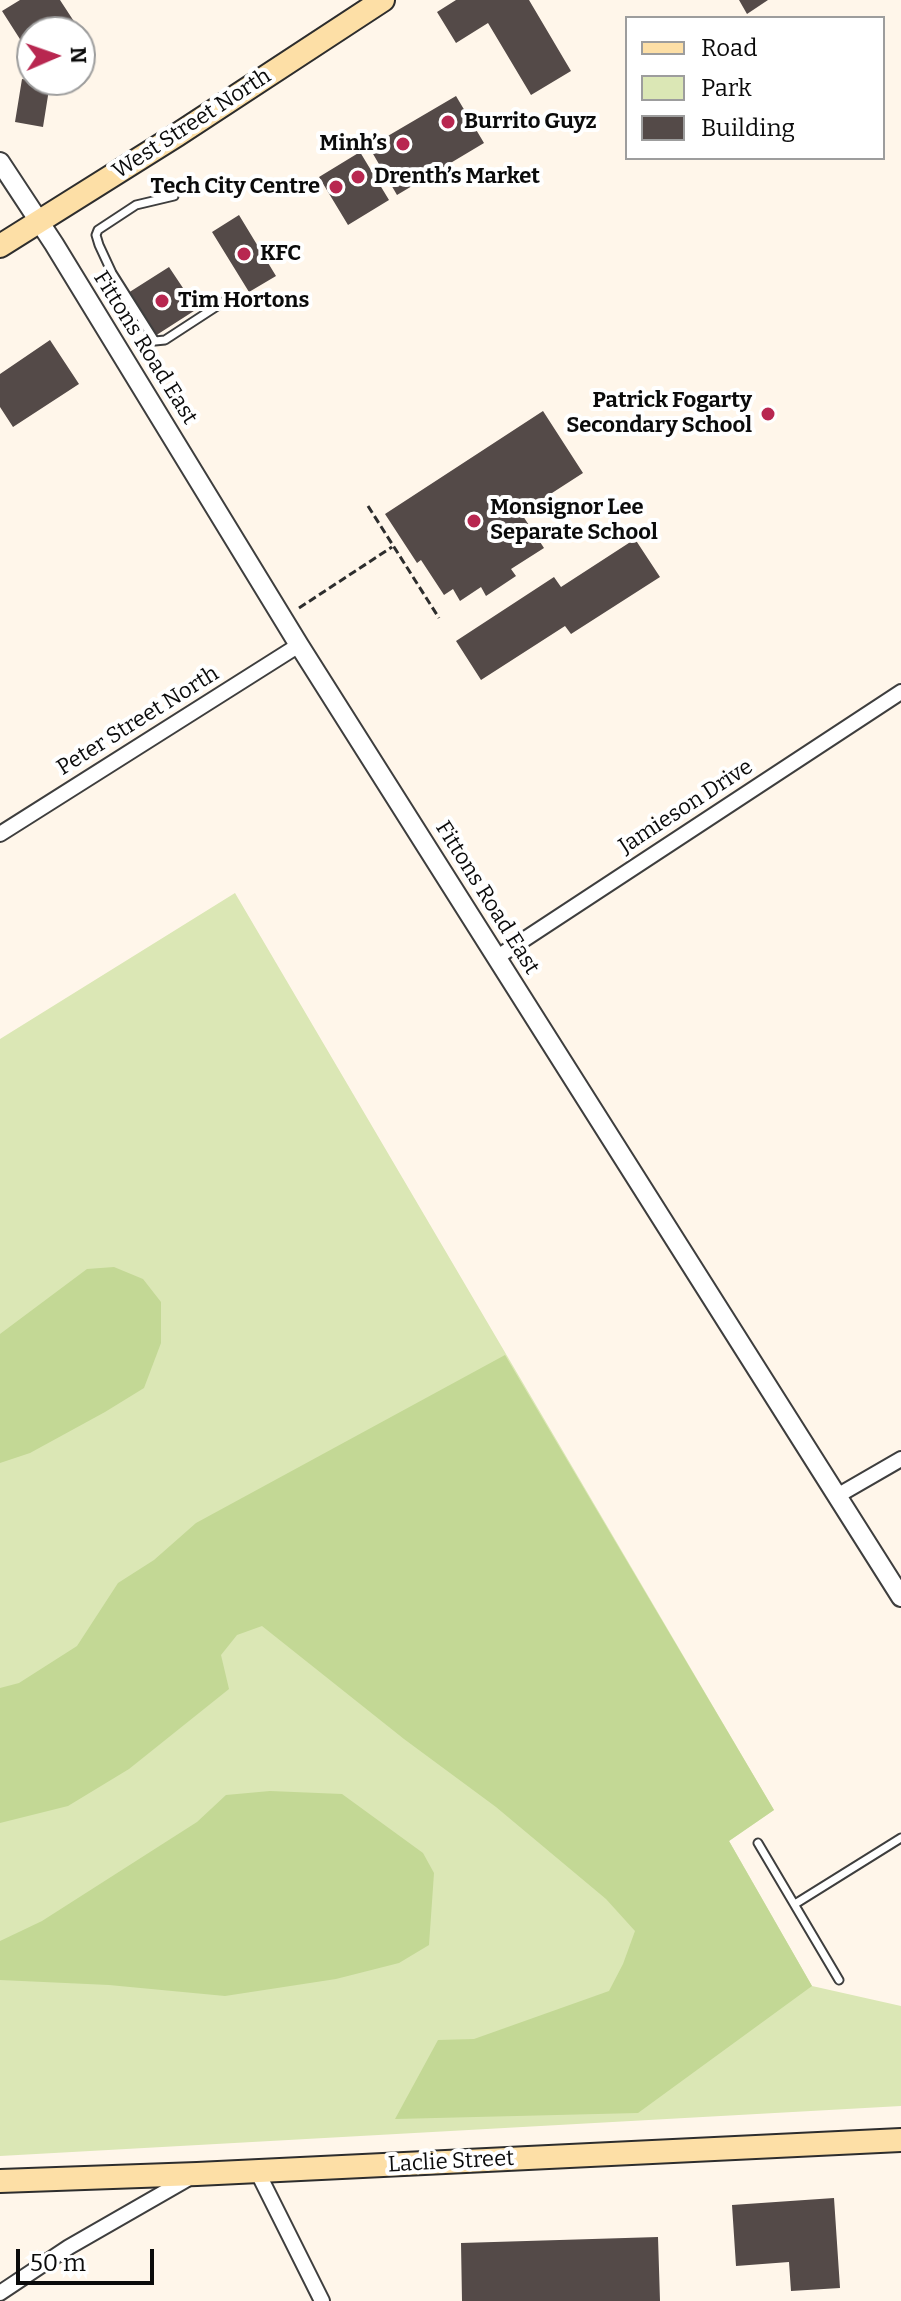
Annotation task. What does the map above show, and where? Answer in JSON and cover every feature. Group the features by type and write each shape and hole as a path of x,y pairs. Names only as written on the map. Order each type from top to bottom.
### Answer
{"main road":[{"name":"West Street North","path":"0,246 383,0"},
{"name":"Laclie Street","path":"0,2181 901,2140"}],"street":[{"name":"Fittons Road East","path":"0,162 299,645 901,1597"},
{"name":"Peter Street North","path":"0,834 299,645"},
{"name":"Jamieson Drive","path":"496,958 901,692"},
{"path":"837,1496 901,1459"},
{"path":"257,2171 322,2301"},
{"path":"0,2293 69,2247 197,2174"}],"lane":[{"path":"174,196 136,205 98,230 99,245 112,273 155,341 165,340 231,297"},
{"path":"795,1904 901,1838"},
{"path":"758,1843 839,1980"}],"path":[{"path":"368,506 439,618"},
{"path":"292,612 392,547"}],"green space":[{"path":"235,893 774,1810 729,1841 812,1986 901,2006 901,2106 0,2156 0,1039"},
{"path":"114,1267 143,1279 161,1302 161,1343 144,1388 30,1453 0,1463 0,1334 87,1269"},
{"path":"505,1355 774,1810 729,1841 812,1986 638,2113 395,2119 438,2040 474,2039 609,1991 635,1931 606,1899 496,1807 404,1739 262,1626 237,1635 221,1655 229,1689 129,1769 68,1806 0,1823 0,1688 19,1683 77,1646 118,1583 154,1560 196,1523"},
{"path":"270,1791 342,1794 423,1853 434,1873 429,1945 399,1963 336,1979 225,1996 109,1985 0,1980 0,1941 42,1921 197,1822 226,1795"}],"building":[{"path":"20,0 60,0 70,16 16,16 16,33 2,11"},
{"path":"456,0 529,0 571,71 531,95 488,23 456,43 437,12"},
{"path":"739,0 768,0 747,14"},
{"path":"19,96 48,96 43,127 15,122"},
{"path":"456,96 484,143 397,195 369,147"},
{"path":"360,152 389,200 348,225 319,177"},
{"name":"KFC","path":"239,215 276,276 249,292 212,232"},
{"name":"Tim Hortons","path":"169,267 197,309 155,336 128,293"},
{"path":"50,340 79,384 13,427 0,407 0,374"},
{"path":"543,411 583,473 521,513 544,548 511,569 516,576 486,596 481,587 460,601 453,589 444,595 421,560 417,563 385,514"},
{"path":"635,539 660,577 571,634 565,626 481,680 456,641 554,577 561,587"},
{"path":"834,2198 840,2288 791,2291 789,2262 736,2266 732,2205"},
{"path":"658,2237 660,2301 462,2301 461,2243"}],"place":[{"name":"Burrito Guyz","path":"448,122"},
{"name":"Minh’s","path":"403,144"},
{"name":"Drenth’s Market","path":"358,177"},
{"name":"Tech City Centre","path":"336,187"},
{"name":"KFC","path":"244,254"},
{"name":"Tim Hortons","path":"162,301"},
{"name":"Patrick Fogarty Secondary School","path":"768,414"},
{"name":"Monsignor Lee Separate School","path":"474,521"}]}
